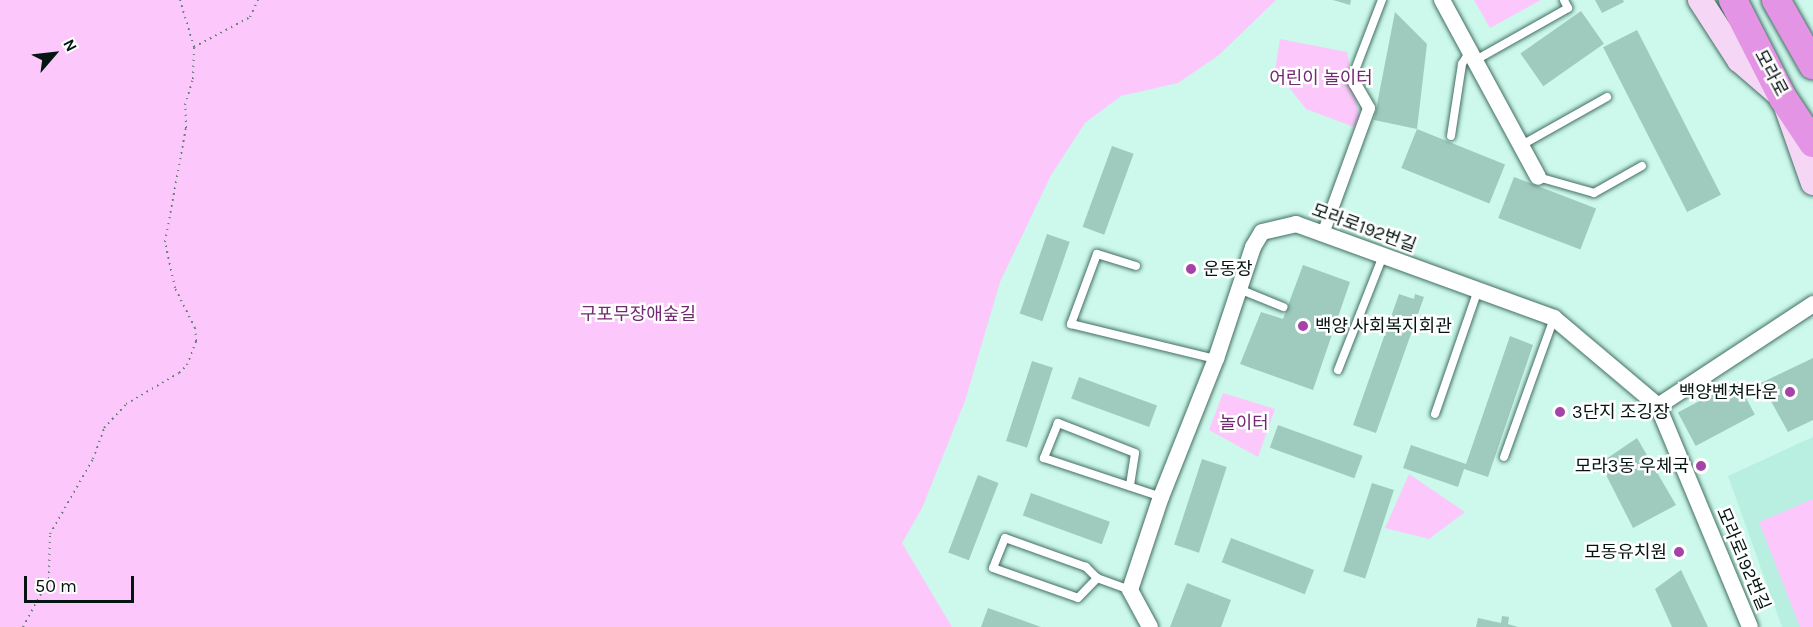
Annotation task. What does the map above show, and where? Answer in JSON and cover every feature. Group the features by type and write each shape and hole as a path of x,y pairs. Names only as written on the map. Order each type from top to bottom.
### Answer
{"highway":[{"name":"모라로","path":"1733,0 1783,98 1813,143"},
{"path":"1776,0 1813,64"}],"main road":[{"path":"1700,0 1738,60 1783,98 1813,183"},
{"path":"1794,30 1813,53"}],"street":[{"path":"1442,0 1471,57 1539,177"},
{"path":"1323,234 1369,108 1352,78"},
{"name":"모라로192번길","path":"1130,590 1161,497 1216,359 1239,289 1262,232 1296,224 1554,318 1658,406 1750,627"},
{"path":"1658,406 1813,304"},
{"path":"1130,590 1150,627"}],"lane":[{"path":"1352,78 1382,0"},
{"path":"1451,136 1462,64 1471,57 1568,8 1564,0"},
{"path":"1520,146 1607,97"},
{"path":"1539,177 1594,193 1642,166"},
{"path":"1136,266 1097,254 1071,324 1216,359"},
{"path":"1338,370 1383,256"},
{"path":"1239,289 1283,307"},
{"path":"1435,414 1478,290"},
{"path":"1504,457 1554,318"},
{"path":"1130,485 1135,453 1058,423 1044,458 1161,497"},
{"path":"1096,578 1078,598 993,568 1005,538 1086,567 1096,578 1130,590"}],"path":[{"path":"23,627 49,579 50,534 93,459 104,428 126,404 179,373 193,354 195,328 175,288 165,242 186,128 185,105 193,79 194,47 180,0"},
{"path":"194,47 250,17 258,0"}],"shaded area":[{"path":"1813,437 1813,627 1782,627 1728,476"}],"green space":[{"name":"구포무장애숲길","path":"0,0 1276,0 1219,55 1178,83 1121,96 1085,123 1051,175 1000,282 965,401 922,508 902,543 952,627 0,627"},
{"path":"1474,0 1541,0 1490,28"},
{"name":"어린이 놀이터","path":"1280,39 1347,52 1362,130 1306,109 1275,70"},
{"name":"놀이터","path":"1223,393 1275,409 1258,457 1209,430"},
{"path":"1409,474 1465,512 1429,539 1385,528"},
{"path":"1813,499 1813,627 1800,627 1759,522"}],"building":[{"path":"1333,0 1351,0 1350,5"},
{"path":"1595,0 1623,0 1624,2 1602,13"},
{"path":"1581,11 1604,44 1543,86 1520,53"},
{"path":"1395,12 1427,44 1417,129 1374,120"},
{"path":"1637,30 1721,195 1687,212 1603,47"},
{"path":"1417,129 1505,165 1489,204 1401,168"},
{"path":"1112,146 1134,154 1104,235 1083,227"},
{"path":"1514,177 1596,209 1580,250 1498,218"},
{"path":"1047,234 1070,242 1042,321 1020,313"},
{"path":"1303,265 1350,282 1313,390 1240,364 1261,312 1283,319"},
{"path":"1399,294 1414,299 1415,294 1424,297 1376,433 1353,425"},
{"path":"1510,336 1533,345 1488,477 1464,469 1458,487 1403,468 1411,445 1466,464"},
{"name":"백양벤쳐타운","path":"1813,358 1813,420 1788,432 1761,383"},
{"path":"1032,361 1053,368 1027,448 1006,441"},
{"path":"1079,377 1157,405 1149,427 1071,399"},
{"path":"1737,381 1755,415 1696,446 1678,412"},
{"path":"1278,425 1363,456 1354,478 1270,448"},
{"path":"1637,438 1676,505 1633,528 1600,463"},
{"path":"1202,459 1227,467 1199,553 1174,545"},
{"path":"978,475 999,483 969,560 948,552"},
{"path":"1372,483 1394,490 1365,579 1343,571"},
{"path":"1031,493 1110,522 1102,544 1023,516"},
{"path":"1231,538 1314,570 1305,594 1222,562"},
{"path":"1681,570 1708,627 1672,627 1655,589"},
{"path":"1187,583 1231,600 1221,627 1170,627"},
{"path":"988,608 1041,627 981,627"},
{"path":"1502,616 1509,617 1508,624 1518,627 1476,627 1478,618 1501,623"}],"place":[{"name":"운동장","path":"1191,269"},
{"name":"백양 사회복지회관","path":"1303,326"},
{"name":"백양벤쳐타운","path":"1790,392"},
{"name":"3단지 조깅장","path":"1560,412"},
{"name":"모라3동 우체국","path":"1701,466"},
{"name":"모동유치원","path":"1679,552"}]}
